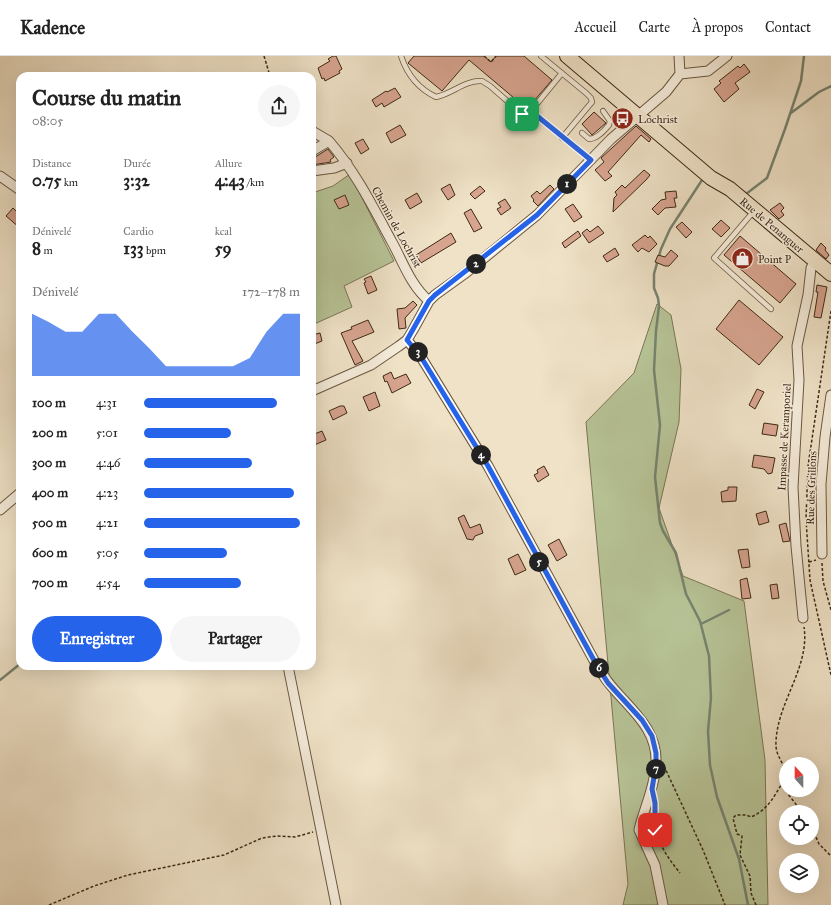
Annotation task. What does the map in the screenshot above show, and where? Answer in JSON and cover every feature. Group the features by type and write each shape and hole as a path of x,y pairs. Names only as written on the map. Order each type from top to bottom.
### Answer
{"main road":[{"name":"Rue de Penanguer","path":"568,56 717,173 730,189 831,274"},
{"name":"Rue de Penanguer","path":"581,56 641,113"}],"street":[{"path":"316,389 371,365 391,353 407,340 429,301 537,215 611,139 666,92 680,74 679,56"},
{"path":"680,74 708,71 727,56"},
{"name":"Chemin de Lochrist","path":"316,133 329,141 347,163 414,284 429,301"},
{"path":"316,149 329,141"},
{"path":"316,170 334,168 347,163"},
{"path":"0,176 16,187"},
{"name":"Impasse de Keramporiel","path":"803,618 793,487 799,380 797,346 808,295 811,268 815,260"},
{"path":"407,340 421,357 488,466 596,664 608,683 648,728 652,736 656,753 656,765 652,789 639,830 655,864 664,905"},
{"name":"Rue des Grillons","path":"822,554 821,484 831,396"},
{"path":"0,510 16,497"},
{"path":"289,670 336,905"}],"lane":[{"path":"401,56 409,73 425,92 436,97 453,92 467,83 482,81 490,86 522,114 528,114 531,111 562,73"},
{"path":"541,56 591,98 592,102 562,138"},
{"path":"531,111 562,138 591,160"},
{"path":"582,133 589,139 592,139 610,125 610,121 603,111"},
{"path":"603,131 611,139"},
{"path":"755,210 714,258 771,309"}],"path":[{"path":"264,56 269,72"},
{"path":"484,56 491,62 496,56"},
{"path":"798,566 822,558 823,581 831,610"},
{"path":"779,760 775,743 784,709 803,657 806,640 803,618"},
{"path":"656,753 663,764 688,817 725,905"},
{"path":"652,789 655,803 655,830 669,860 680,873"},
{"path":"756,905 751,893 750,876 740,855 742,836 737,834 733,818 736,815 751,817 760,813 770,804 779,789"},
{"path":"790,797 797,805"},
{"path":"49,905 94,886 128,875 224,855 262,838 277,836 296,837 320,830"},
{"path":"819,842 831,856"}],"green space":[{"path":"350,174 394,261 344,286 352,307 316,323 316,192 333,186"},
{"path":"657,304 671,315 681,369 679,422 659,508 683,576 744,601 765,760 768,905 623,905 628,884 586,422 634,373"}],"building":[{"path":"336,56 342,69 339,71 340,73 325,81 324,78 322,79 318,68 330,61 328,59"},
{"path":"414,56 484,56 491,62 496,56 524,56 552,80 527,109 469,60 442,91 408,63"},
{"path":"744,64 750,72 735,83 739,89 724,102 714,89 721,83 719,81 738,66 740,68"},
{"path":"395,88 401,97 384,107 382,103 376,107 372,100 386,91 387,92"},
{"path":"594,112 606,123 592,135 582,124"},
{"path":"400,125 406,135 391,143 386,133"},
{"path":"636,126 651,139 649,142 641,135 608,172 612,176 605,181 595,170 604,162 601,158"},
{"path":"363,139 369,149 361,154 355,143"},
{"path":"328,149 334,157 330,160 331,162 316,164 316,156"},
{"path":"644,170 650,175 613,212 614,198 617,195 615,192 622,185 625,188"},
{"path":"450,184 455,195 448,200 441,189"},
{"path":"550,185 554,189 538,206 533,201 534,200 531,196 537,191 540,194"},
{"path":"480,186 485,191 475,199 470,194"},
{"path":"676,191 677,198 674,198 676,207 665,208 658,215 652,209 661,200 666,199 665,192"},
{"path":"417,193 422,202 410,209 405,200"},
{"path":"345,195 349,205 339,209 334,200"},
{"path":"505,199 511,208 501,215 497,209 501,207 498,203"},
{"path":"780,203 784,208 781,211 784,215 779,219 770,210"},
{"path":"573,204 582,217 574,222 565,209"},
{"path":"13,208 16,211 16,225 6,216"},
{"path":"471,209 482,228 474,232 464,213"},
{"path":"721,220 730,228 721,237 712,229"},
{"path":"682,222 692,232 686,238 676,227"},
{"path":"598,226 604,233 589,243 582,233 587,229 590,232"},
{"path":"578,231 581,236 565,248 562,243"},
{"path":"451,233 456,242 421,263 416,255"},
{"path":"645,235 648,238 650,236 657,244 649,252 642,248 638,252 632,245"},
{"path":"740,236 796,284 780,303 724,255"},
{"path":"821,243 826,248 825,250 829,255 826,259 816,250"},
{"path":"615,248 619,255 607,262 603,256"},
{"path":"671,250 678,256 669,266 655,262 658,255 665,257"},
{"path":"371,276 377,290 368,294 364,279"},
{"path":"817,285 827,287 821,318 814,317 818,292 816,292"},
{"path":"739,300 783,337 759,365 716,329"},
{"path":"413,301 417,305 405,318 406,328 399,329 397,309 405,308"},
{"path":"368,320 374,332 352,341 363,361 355,365 341,333"},
{"path":"320,333 322,341 316,343 316,334"},
{"path":"391,372 394,379 406,374 411,383 392,393 383,376"},
{"path":"757,389 764,392 755,409 749,405"},
{"path":"375,392 380,406 369,411 363,397"},
{"path":"340,406 344,406 347,413 333,420 329,411"},
{"path":"764,423 778,425 776,436 762,434"},
{"path":"322,431 326,440 316,444 316,433"},
{"path":"754,455 775,458 772,473 768,474 764,469 752,467"},
{"path":"544,466 549,475 538,482 534,475 538,473 537,470"},
{"path":"728,487 737,487 736,501 722,502 721,492 728,490"},
{"path":"766,511 769,522 759,525 756,514"},
{"path":"464,515 470,528 480,524 483,533 475,536 473,540 467,539 458,518"},
{"path":"786,523 790,541 783,542 779,525"},
{"path":"559,539 567,555 557,561 548,545"},
{"path":"748,549 750,567 742,568 738,550"},
{"path":"518,554 526,570 515,575 508,559"},
{"path":"747,578 751,598 742,599 740,580"},
{"path":"777,584 779,598 772,599 770,585"}],"waterway":[{"path":"744,192 746,194 767,178 801,81 804,56"},
{"path":"791,113 819,92 831,86"},
{"path":"704,177 670,229 661,249 654,274 654,288 659,306 654,370 660,425 655,477 660,523 676,553 686,594 700,621 709,656 711,698 708,731 710,765 717,797 739,859 748,905"},
{"path":"701,624 729,610"},
{"path":"0,680 16,667"}],"place":[{"name":"Lochrist","path":"623,119"},
{"name":"Point P","path":"743,259"}],"route":[{"path":"522,114 528,114 531,111 562,138 591,160 537,215 467,272 435,295 429,301 407,340 421,357 488,466 596,664 608,683 648,728 652,736 656,753 656,765 652,789 655,803 655,830"}]}
